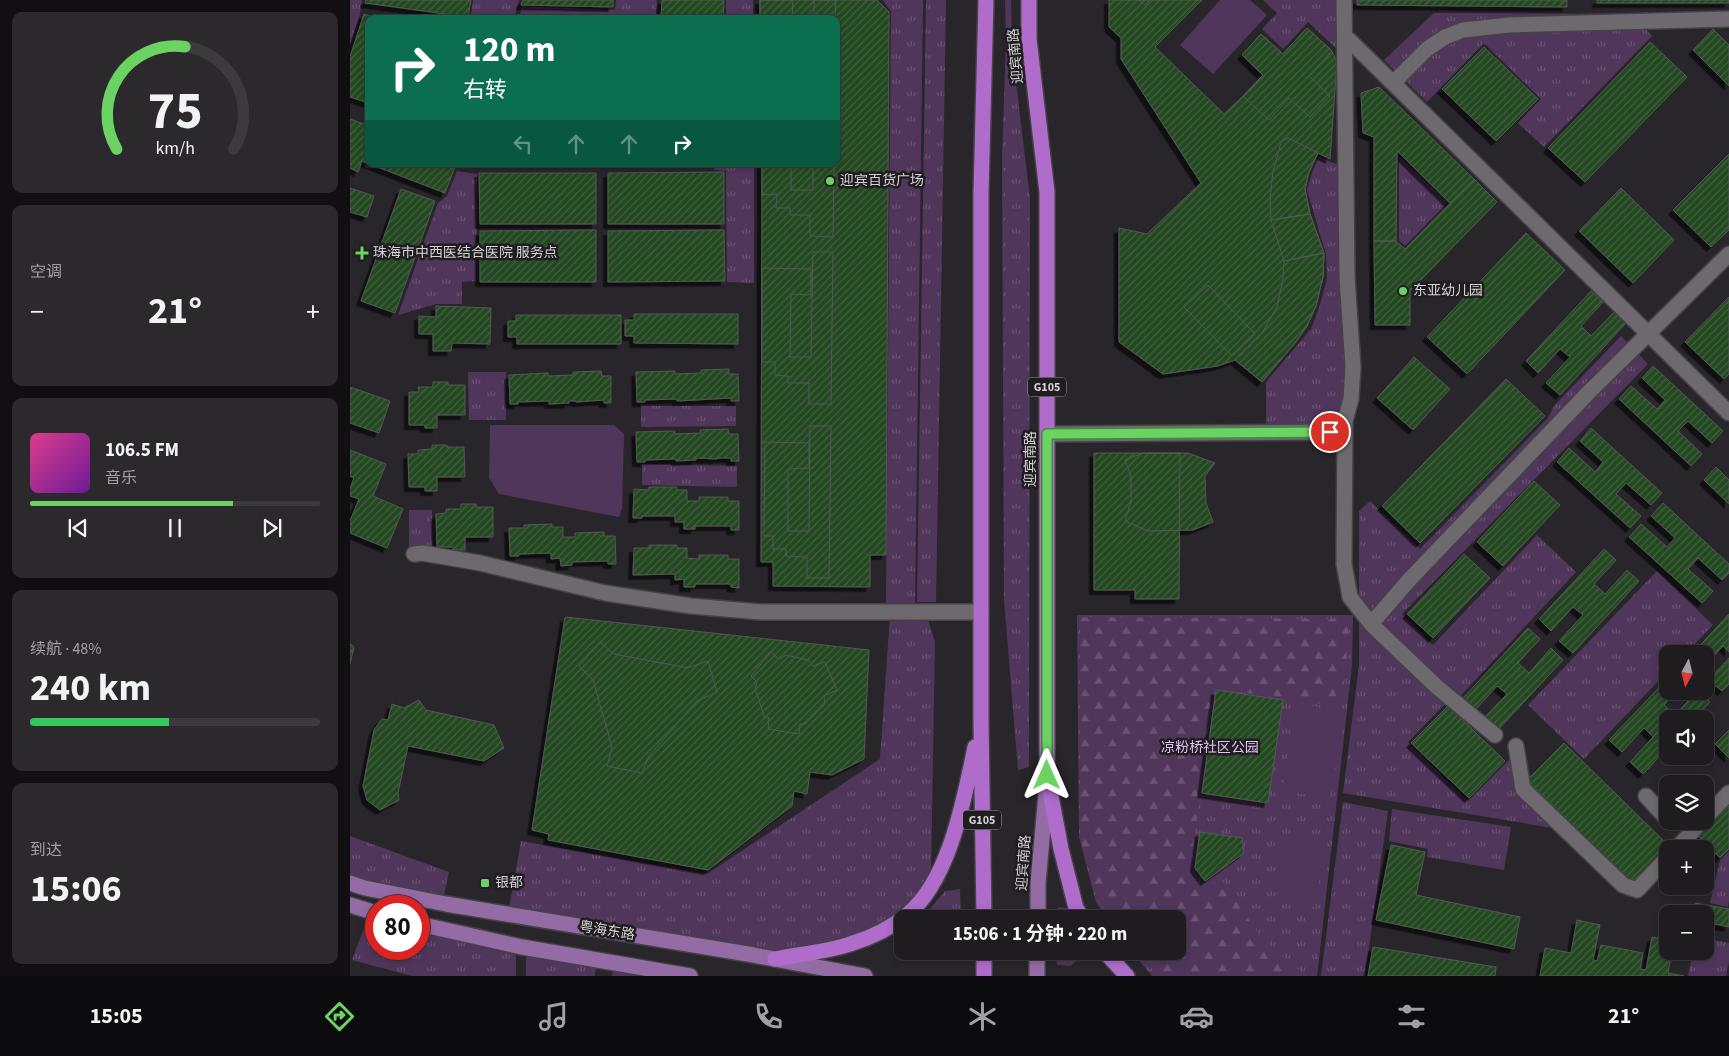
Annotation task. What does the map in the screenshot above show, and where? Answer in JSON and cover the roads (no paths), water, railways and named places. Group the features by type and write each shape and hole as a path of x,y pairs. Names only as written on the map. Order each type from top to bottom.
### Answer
{"highway":[{"name":"迎宾南路","path":"984,910 981,721 981,193 986,0"},
{"name":"迎宾南路","path":"1029,0 1029,39 1047,192 1047,775"},
{"path":"775,959 849,945 894,924 909,914 923,899 941,867 954,835 964,800 981,721"},
{"path":"1047,775 1061,849 1077,910"},
{"path":"984,960 984,976"},
{"path":"1112,960 1127,976"}],"main road":[{"name":"迎宾南路","path":"1038,910 1038,883 1047,775"},
{"name":"粤海东路","path":"350,883 365,888 446,904 866,976"},
{"path":"350,905 365,910"},
{"path":"430,926 522,946 690,976"},
{"path":"1037,960 1037,976"}],"lane":[{"path":"1344,0 1347,277 1353,367 1351,399 1344,421 1344,564 1350,597 1371,624 1437,688 1494,736"},
{"path":"1393,83 1427,49 1446,37 1463,30 1510,25 1729,19"},
{"path":"1345,36 1729,413"},
{"path":"1371,624 1410,579 1647,333 1729,254"},
{"path":"1047,434 1330,432 1344,421"},
{"path":"414,554 422,553 480,563 605,593 691,606 761,612 981,612"},
{"path":"1516,746 1523,790 1623,885 1637,890 1659,867"},
{"path":"1714,809 1729,793"},
{"path":"1646,796 1659,810"},
{"path":"1684,840 1693,830"}],"place":[{"name":"迎宾百货广场","path":"830,181"},
{"name":"珠海市中西医结合医院 服务点","path":"362,253"},
{"name":"东亚幼儿园","path":"1403,291"},
{"name":"银都","path":"485,883"}],"park label":[{"name":"凉粉桥社区公园","path":"1210,748"}]}
